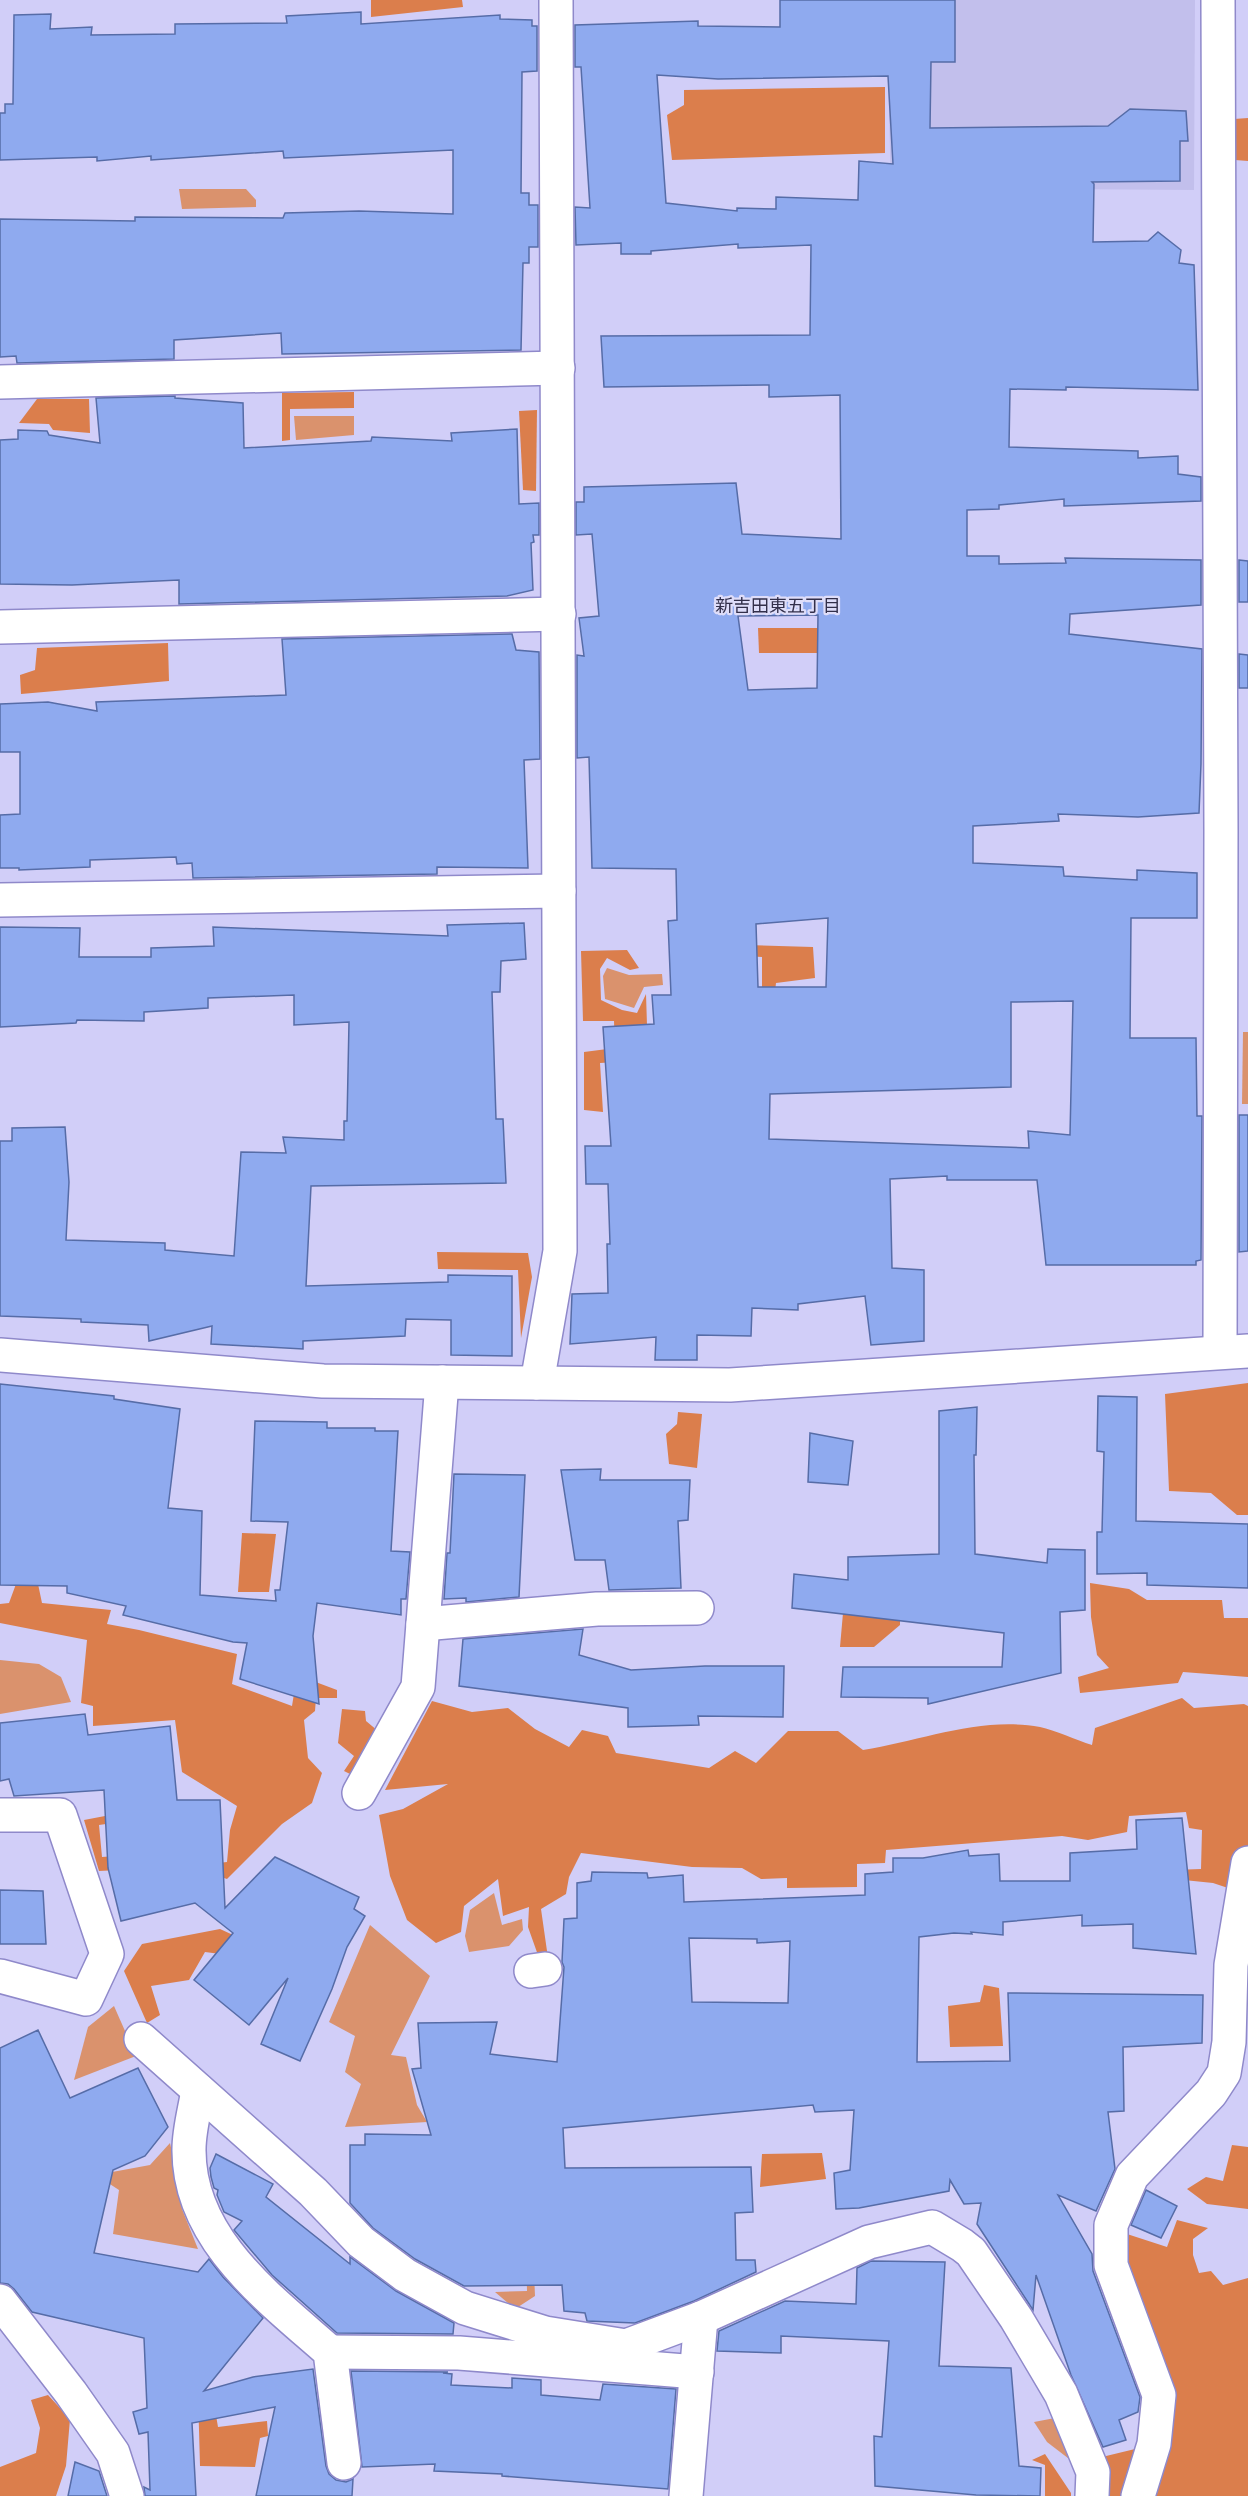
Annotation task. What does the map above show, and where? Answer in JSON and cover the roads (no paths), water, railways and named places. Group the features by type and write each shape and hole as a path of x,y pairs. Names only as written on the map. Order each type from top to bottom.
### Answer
{"street":[{"path":"537,1383 560,1251 556,0"},
{"path":"0,1355 323,1381 730,1386 1234,1352 1221,819 1218,0"},
{"path":"0,382 558,368"},
{"path":"0,627 559,614"},
{"path":"0,900 560,891"},
{"path":"359,1793 418,1687 442,1382"},
{"path":"423,1624 597,1609 697,1608"},
{"path":"0,1815 60,1815 111,1962 86,1999 0,1976"},
{"path":"1138,2496 1154,2444 1159,2395 1111,2265 1111,2225 1132,2176 1160,2132 1212,2093 1224,2073 1229,2042 1222,1965 1248,1863"},
{"path":"141,2039 313,2192 361,2242 405,2275 465,2308 545,2333 626,2346 701,2318 870,2242 932,2227 971,2252 1016,2318 1061,2394 1093,2472 1092,2496"},
{"path":"198,2090 189,2149 194,2195 216,2240 256,2286 330,2352 344,2463"},
{"path":"0,2301 71,2393 113,2453 127,2496"},
{"path":"686,2496 701,2318"},
{"path":"330,2352 459,2353 697,2372"}],"district":[{"name":"新吉田東五丁目","path":"778,605"}]}
